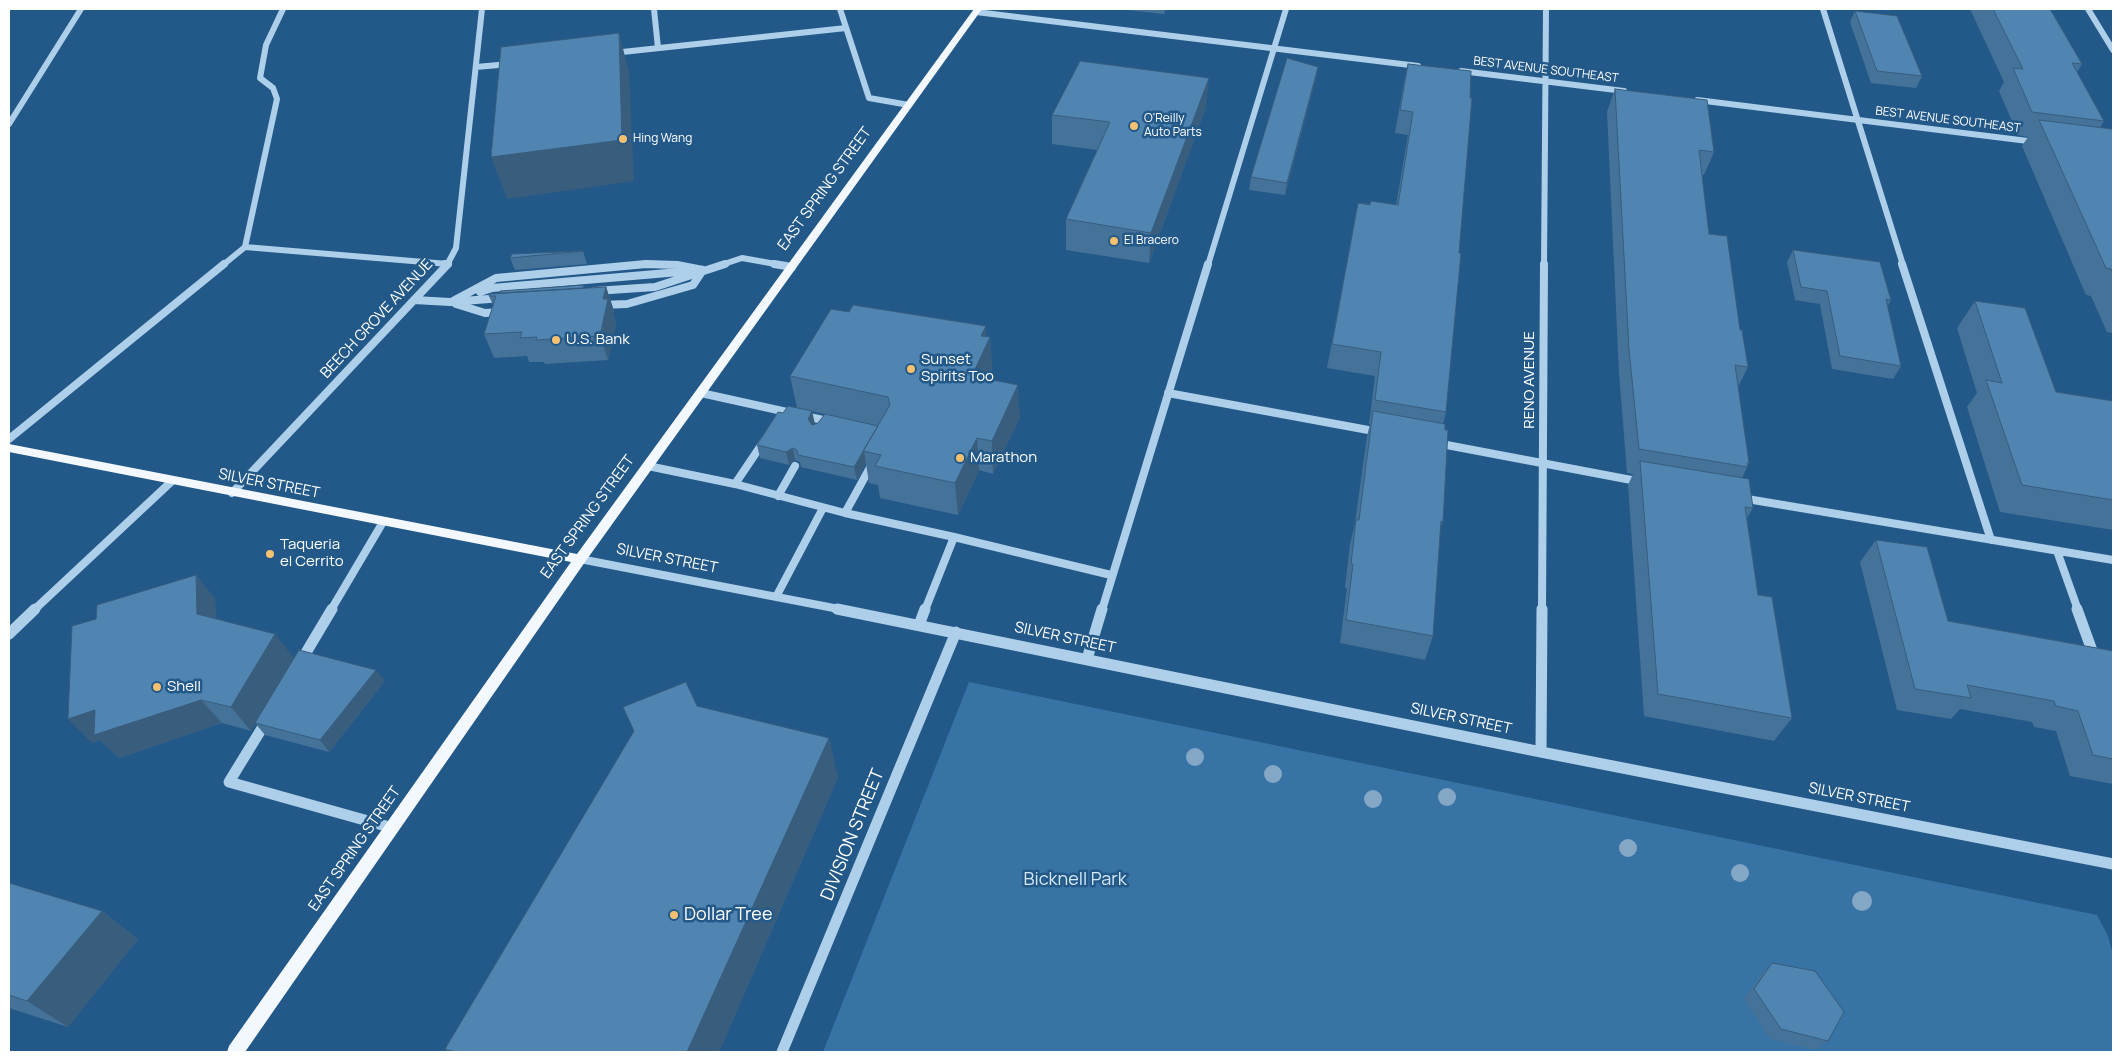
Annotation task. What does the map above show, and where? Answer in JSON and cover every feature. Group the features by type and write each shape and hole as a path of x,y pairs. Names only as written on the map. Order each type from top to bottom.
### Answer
{"main road":[{"name":"EAST SPRING STREET","path":"235,1052 580,559 977,10"},
{"name":"SILVER STREET","path":"9,448 232,493 580,559"}],"street":[{"path":"9,124 81,9"},
{"path":"9,440 245,247 277,99 273,88 260,78 266,45 283,9"},
{"name":"BEECH GROVE AVENUE","path":"232,493 448,264 456,248 482,9"},
{"path":"654,9 658,48"},
{"path":"840,9 869,98 909,105"},
{"path":"1087,659 1286,9"},
{"name":"RENO AVENUE","path":"1541,752 1546,9"},
{"path":"1823,9 1856,120 1991,540"},
{"path":"2088,9 2113,50"},
{"path":"977,10 1426,67"},
{"path":"610,53 846,28"},
{"path":"476,67 514,63"},
{"name":"BEST AVENUE SOUTHEAST","path":"1454,70 1635,93"},
{"name":"BEST AVENUE SOUTHEAST","path":"1692,100 2044,143"},
{"path":"245,247 448,264"},
{"path":"587,292 655,287 742,258 792,267"},
{"path":"450,302 496,278 646,264 677,265 703,270"},
{"path":"450,302 492,288 703,270"},
{"path":"589,306 627,304 666,294 693,285 703,270"},
{"path":"414,300 450,302 509,298"},
{"path":"450,302 485,313 514,311"},
{"path":"701,393 784,410 823,423 843,424"},
{"path":"1168,393 1390,434"},
{"path":"778,418 784,410"},
{"path":"735,484 768,435"},
{"path":"1428,441 1652,483"},
{"path":"845,513 876,457"},
{"path":"648,466 735,484 823,508 954,536 1112,576"},
{"path":"778,496 794,466"},
{"path":"9,634 172,481"},
{"path":"1730,496 2113,560"},
{"path":"776,597 823,508"},
{"path":"296,670 383,522"},
{"path":"919,624 954,536"},
{"path":"2057,550 2097,663"},
{"name":"SILVER STREET","path":"580,559 919,624 1541,752 2113,864"},
{"name":"DIVISION STREET","path":"782,1052 956,632"},
{"path":"272,710 229,782 393,828"}],"green space":[{"name":"Bicknell Park","path":"969,682 2097,915 2108,936 2113,954 2113,1052 823,1052"}],"building":[{"path":"1993,9 2050,9 2082,64 2072,63 2104,121 2032,112 2013,68 2023,69"},
{"path":"1855,11 1897,16 1922,76 1877,71"},
{"path":"619,33 622,140 491,157 501,47"},
{"path":"1287,58 1318,67 1287,183 1251,177"},
{"path":"1080,61 1209,78 1151,233 1066,219 1110,122 1052,115"},
{"path":"1408,64 1471,71 1470,98 1472,98 1459,253 1461,253 1446,412 1375,400 1381,352 1332,344 1358,203 1370,205 1371,201 1398,205 1413,112 1400,110"},
{"path":"1615,89 1707,100 1714,152 1699,150 1709,234 1727,236 1740,330 1742,330 1748,367 1735,365 1748,467 1639,449 1629,349"},
{"path":"2039,120 2112,129 2113,131 2113,274 2111,269 2106,268"},
{"path":"1793,250 1880,262 1891,300 1886,299 1901,366 1840,356 1827,291 1801,287"},
{"path":"583,251 510,258 512,254"},
{"path":"584,285 583,288 499,293 500,291"},
{"path":"606,287 603,299 608,299 600,336 536,340 537,337 520,338 522,332 484,334 496,296 489,296 490,294"},
{"path":"1975,301 2025,308 2056,392 2113,401 2113,500 2022,485 1986,380 2002,383"},
{"path":"853,305 986,326 981,336 990,337 972,376 1018,385 992,441 977,438 955,483 875,466 881,455 863,451 890,405 888,397 790,376 831,309 849,312"},
{"path":"788,406 812,411 808,419 812,425 818,423 825,414 878,426 854,467 798,455 797,450 793,448 786,452 757,445 778,412 783,413"},
{"path":"1373,411 1445,424 1445,430 1448,430 1443,522 1441,521 1433,636 1346,620 1356,520 1359,520"},
{"path":"1640,461 1749,479 1753,508 1745,507 1758,595 1772,597 1792,718 1658,694"},
{"path":"1876,540 1927,547 1948,621 2113,651 2113,759 2093,755 2078,711 2056,706 2054,701 1967,685 1971,698 1915,689"},
{"path":"196,575 197,614 275,634 231,707 201,700 94,735 95,710 68,719 72,626 96,619 97,605"},
{"path":"299,650 376,670 320,740 255,723"},
{"name":"Dollar Tree","path":"686,682 697,706 829,738 687,1052 456,1052 445,1049 634,731 623,707"},
{"path":"9,883 102,911 27,1001 9,995"},
{"path":"1772,963 1815,971 1844,1012 1828,1041 1781,1029 1754,989"}],"place":[{"name":"O'Reilly Auto Parts","path":"1134,126"},
{"name":"Hing Wang","path":"623,139"},
{"name":"El Bracero","path":"1114,241"},
{"name":"U.S. Bank","path":"556,340"},
{"name":"Sunset Spirits Too","path":"911,369"},
{"name":"Marathon","path":"960,458"},
{"name":"Taqueria el Cerrito","path":"270,554"},
{"name":"Shell","path":"157,687"},
{"name":"Dollar Tree","path":"674,915"}]}
